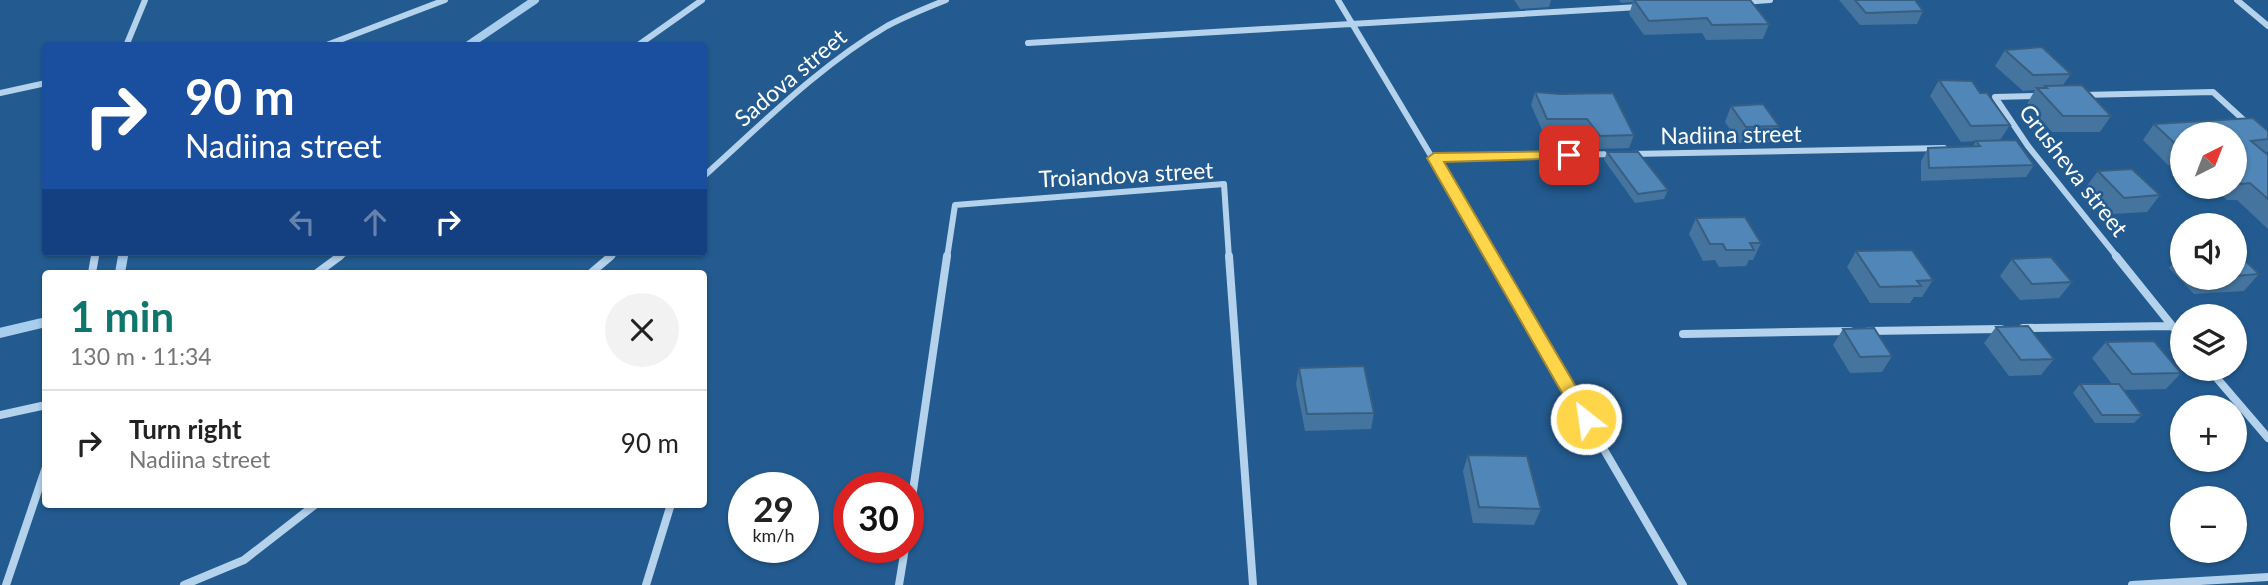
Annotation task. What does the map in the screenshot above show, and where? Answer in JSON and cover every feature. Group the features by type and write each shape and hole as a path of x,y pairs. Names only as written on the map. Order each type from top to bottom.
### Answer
{"street":[{"path":"128,42 145,0"},
{"path":"335,42 445,0"},
{"path":"643,42 702,0"},
{"name":"Sadova street","path":"707,173 806,86 861,43 902,19 946,0"},
{"path":"1338,0 1434,158 1683,585"},
{"path":"1728,2 1770,0"},
{"path":"2237,0 2268,26"},
{"path":"1028,43 1645,7"},
{"path":"0,93 42,84"},
{"path":"2077,95 2213,92 2250,125"},
{"name":"Grusheva street","path":"2049,96 1995,97 2028,146 2170,324"},
{"path":"2014,146 2028,146"},
{"name":"Nadiina street","path":"1434,158 1959,148"},
{"name":"Troiandova street","path":"916,472 955,205 1224,184 1253,585"},
{"path":"321,270 340,256"},
{"path":"595,270 611,256"},
{"path":"2018,328 2170,326"},
{"path":"1683,334 2004,329"},
{"path":"2219,381 2268,438"},
{"path":"0,415 42,406"},
{"path":"6,585 42,479"},
{"path":"184,585 244,560 311,508"},
{"path":"646,585 670,508"},
{"path":"899,585 903,563"},
{"path":"2132,585 2268,578"}],"building":[{"path":"1634,0 1750,0 1769,24 1712,25 1707,18 1649,21"},
{"path":"1855,0 1915,0 1923,11 1866,13"},
{"path":"2042,47 2071,74 2033,75 2005,50"},
{"path":"1939,80 1972,81 1980,93 1987,93 2010,125 1971,126"},
{"path":"2082,85 2111,116 2063,116 2037,88 2047,88 2045,86"},
{"path":"1535,92 1613,93 1634,135 1600,136 1587,119 1547,119"},
{"path":"1763,104 1779,126 1746,127 1731,106"},
{"path":"2253,118 2268,131 2268,139 2251,141 2268,155 2268,199 2247,183 2247,122 2187,122"},
{"path":"2170,123 2170,139 2154,124"},
{"path":"2016,140 2034,165 1929,168 1928,148 1980,146 1976,141"},
{"path":"1607,152 1638,152 1668,190 1638,194"},
{"path":"2132,169 2160,195 2124,198 2098,171"},
{"path":"1745,217 1761,243 1750,243 1754,250 1726,250 1723,244 1710,244 1696,218"},
{"path":"1912,250 1933,280 1917,281 1921,286 1880,287 1856,251"},
{"path":"2051,257 2072,282 2032,284 2012,259"},
{"path":"2247,262 2259,274 2247,275"},
{"path":"2028,326 2054,359 2021,360 1996,327"},
{"path":"1874,328 1892,356 1860,357 1843,329"},
{"path":"2154,341 2170,360 2170,373 2132,374 2106,342"},
{"path":"1364,366 1374,413 1307,414 1299,368"},
{"path":"2080,384 2119,384 2142,415 2102,415"},
{"path":"1468,455 1527,456 1541,509 1479,507"}],"waterway":[{"path":"473,42 535,0"},
{"path":"121,270 123,256"},
{"path":"0,333 42,323"}],"route":[{"path":"1569,155 1434,158 1586,419"}]}
